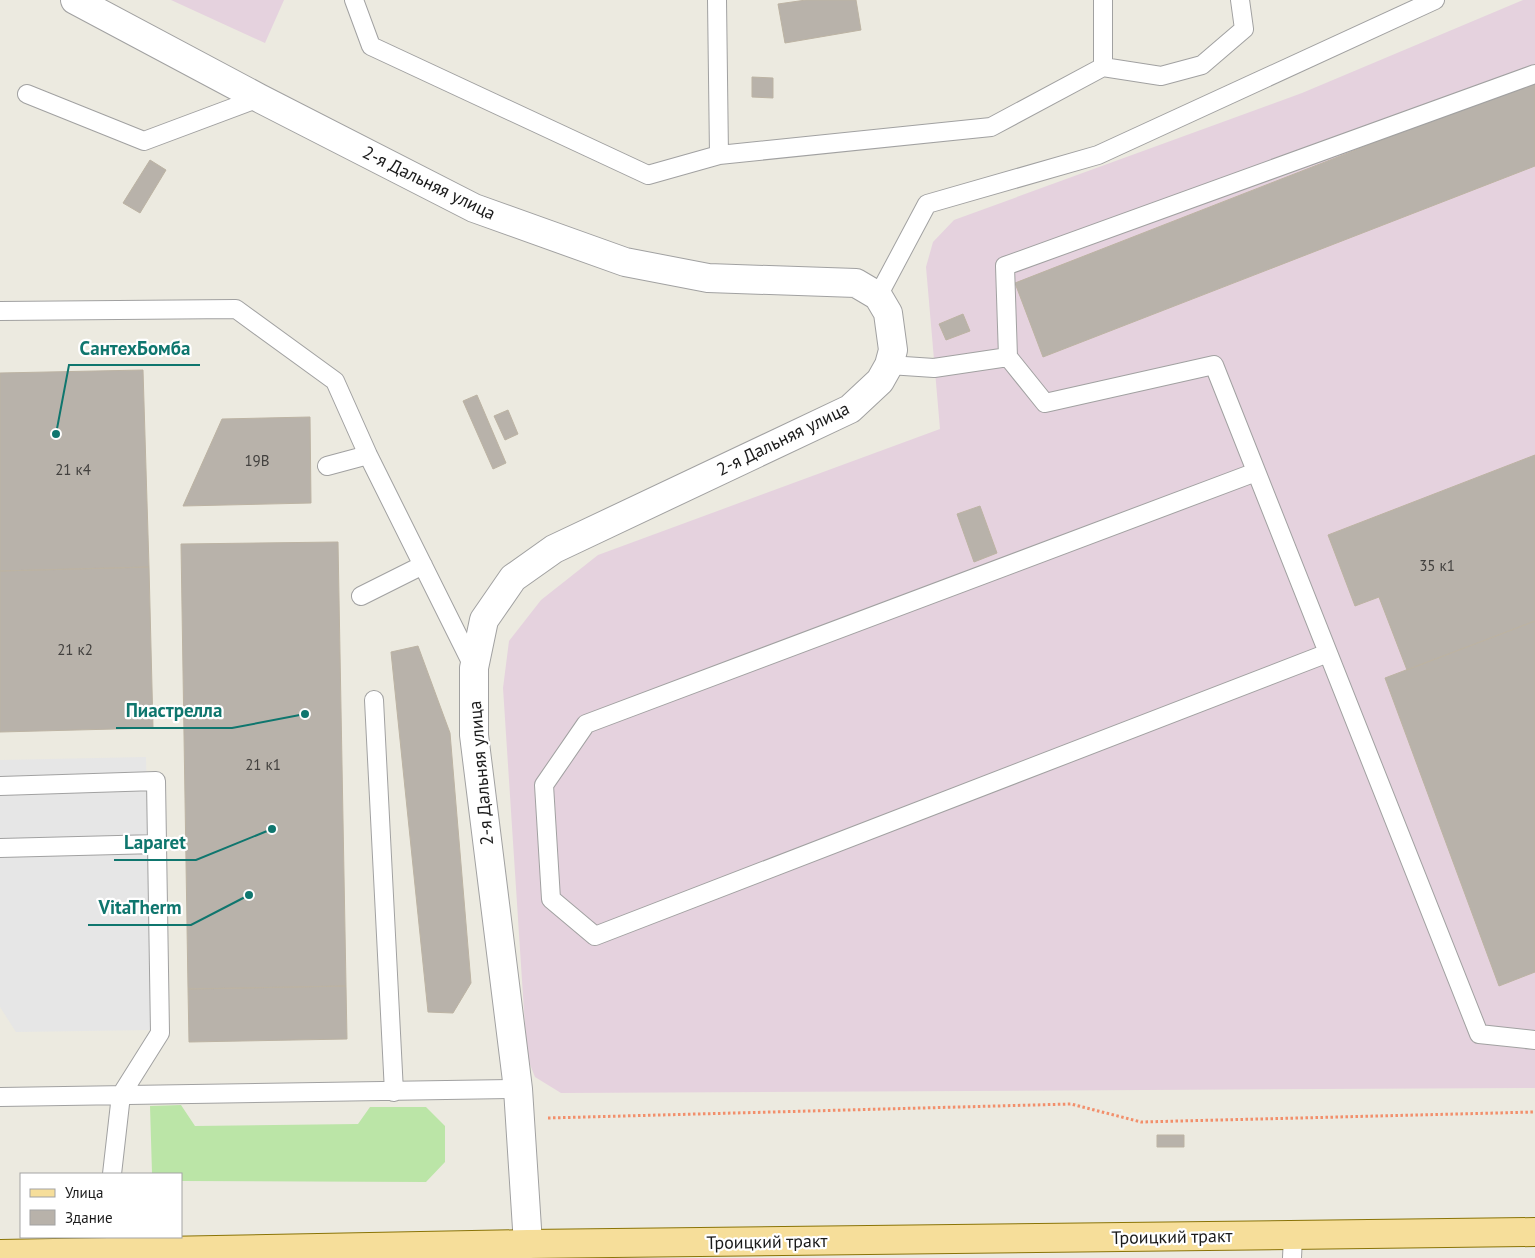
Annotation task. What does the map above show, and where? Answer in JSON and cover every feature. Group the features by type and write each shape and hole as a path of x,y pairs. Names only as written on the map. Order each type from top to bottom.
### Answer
{"main road":[{"name":"Троицкий тракт","path":"0,1254 105,1244 1293,1247 1535,1232"}],"street":[{"name":"2-я Дальняя улица","path":"75,0 259,98 474,208 625,262 708,278 856,283 878,296 888,313 893,350 889,365 880,381 850,409 554,549 514,578 484,620 474,668 474,735 518,1089 528,1244"}],"lane":[{"path":"354,0 371,46 648,175 719,155 991,127 1103,67 1161,76 1202,65 1244,29 1240,0"},
{"path":"717,0 719,155"},
{"path":"1103,0 1103,67"},
{"path":"878,296 927,204 1098,155 1435,0"},
{"path":"1535,74 1005,266 1008,357 1046,403 1214,365 1479,1034 1535,1040"},
{"path":"27,94 144,142 259,98"},
{"path":"0,311 236,310 335,381 368,455 474,668"},
{"path":"889,365 934,368 1008,357"},
{"path":"327,466 368,455"},
{"path":"1256,472 586,724 544,786 551,899 595,936 1328,654"},
{"path":"361,596 423,565"},
{"path":"374,700 394,1092"},
{"path":"0,786 156,781 160,1033 121,1095 112,1173"},
{"path":"0,848 157,844"},
{"path":"0,1097 518,1089"}],"path":[{"path":"520,1119 1071,1104 1141,1122 1535,1112"}],"shaded area":[{"path":"171,0 284,0 265,43"},
{"path":"1523,0 1535,0 1535,1088 561,1093 535,1077 527,1057 503,688 509,641 541,600 598,555 940,429 926,267 933,242 954,220 1302,93"},
{"path":"146,757 152,1030 16,1032 0,1007 0,760"}],"green space":[{"path":"181,1105 195,1126 358,1124 370,1107 426,1107 445,1126 445,1162 426,1182 182,1181 182,1173 152,1173 150,1106"}],"building":[{"path":"806,0 856,0 861,30 785,43 778,4"},
{"path":"752,77 773,78 773,98 752,97"},
{"path":"1535,80 1535,166 1043,357 1015,283"},
{"path":"150,160 166,170 140,213 123,203"},
{"path":"963,314 970,331 946,340 939,324"},
{"path":"143,370 149,567 0,571 0,373"},
{"path":"477,395 506,463 493,469 463,401"},
{"path":"508,410 518,434 505,440 494,416"},
{"path":"310,417 311,503 183,506 222,419"},
{"path":"1535,455 1535,621 1407,670 1379,597 1355,606 1328,535"},
{"path":"980,506 997,553 974,562 957,514"},
{"path":"338,542 346,986 188,989 181,544"},
{"path":"149,567 153,728 0,732 0,571"},
{"path":"1535,621 1535,972 1499,986 1385,678"},
{"path":"418,646 450,733 471,983 453,1013 428,1012 391,652"},
{"path":"346,986 347,1039 189,1042 188,989"},
{"path":"1157,1135 1184,1135 1184,1147 1157,1147"}],"place":[{"name":"СантехБомба","path":"56,434"},
{"name":"Пиастрелла","path":"305,714"},
{"name":"Laparet","path":"272,829"},
{"name":"VitaTherm","path":"249,895"}]}
